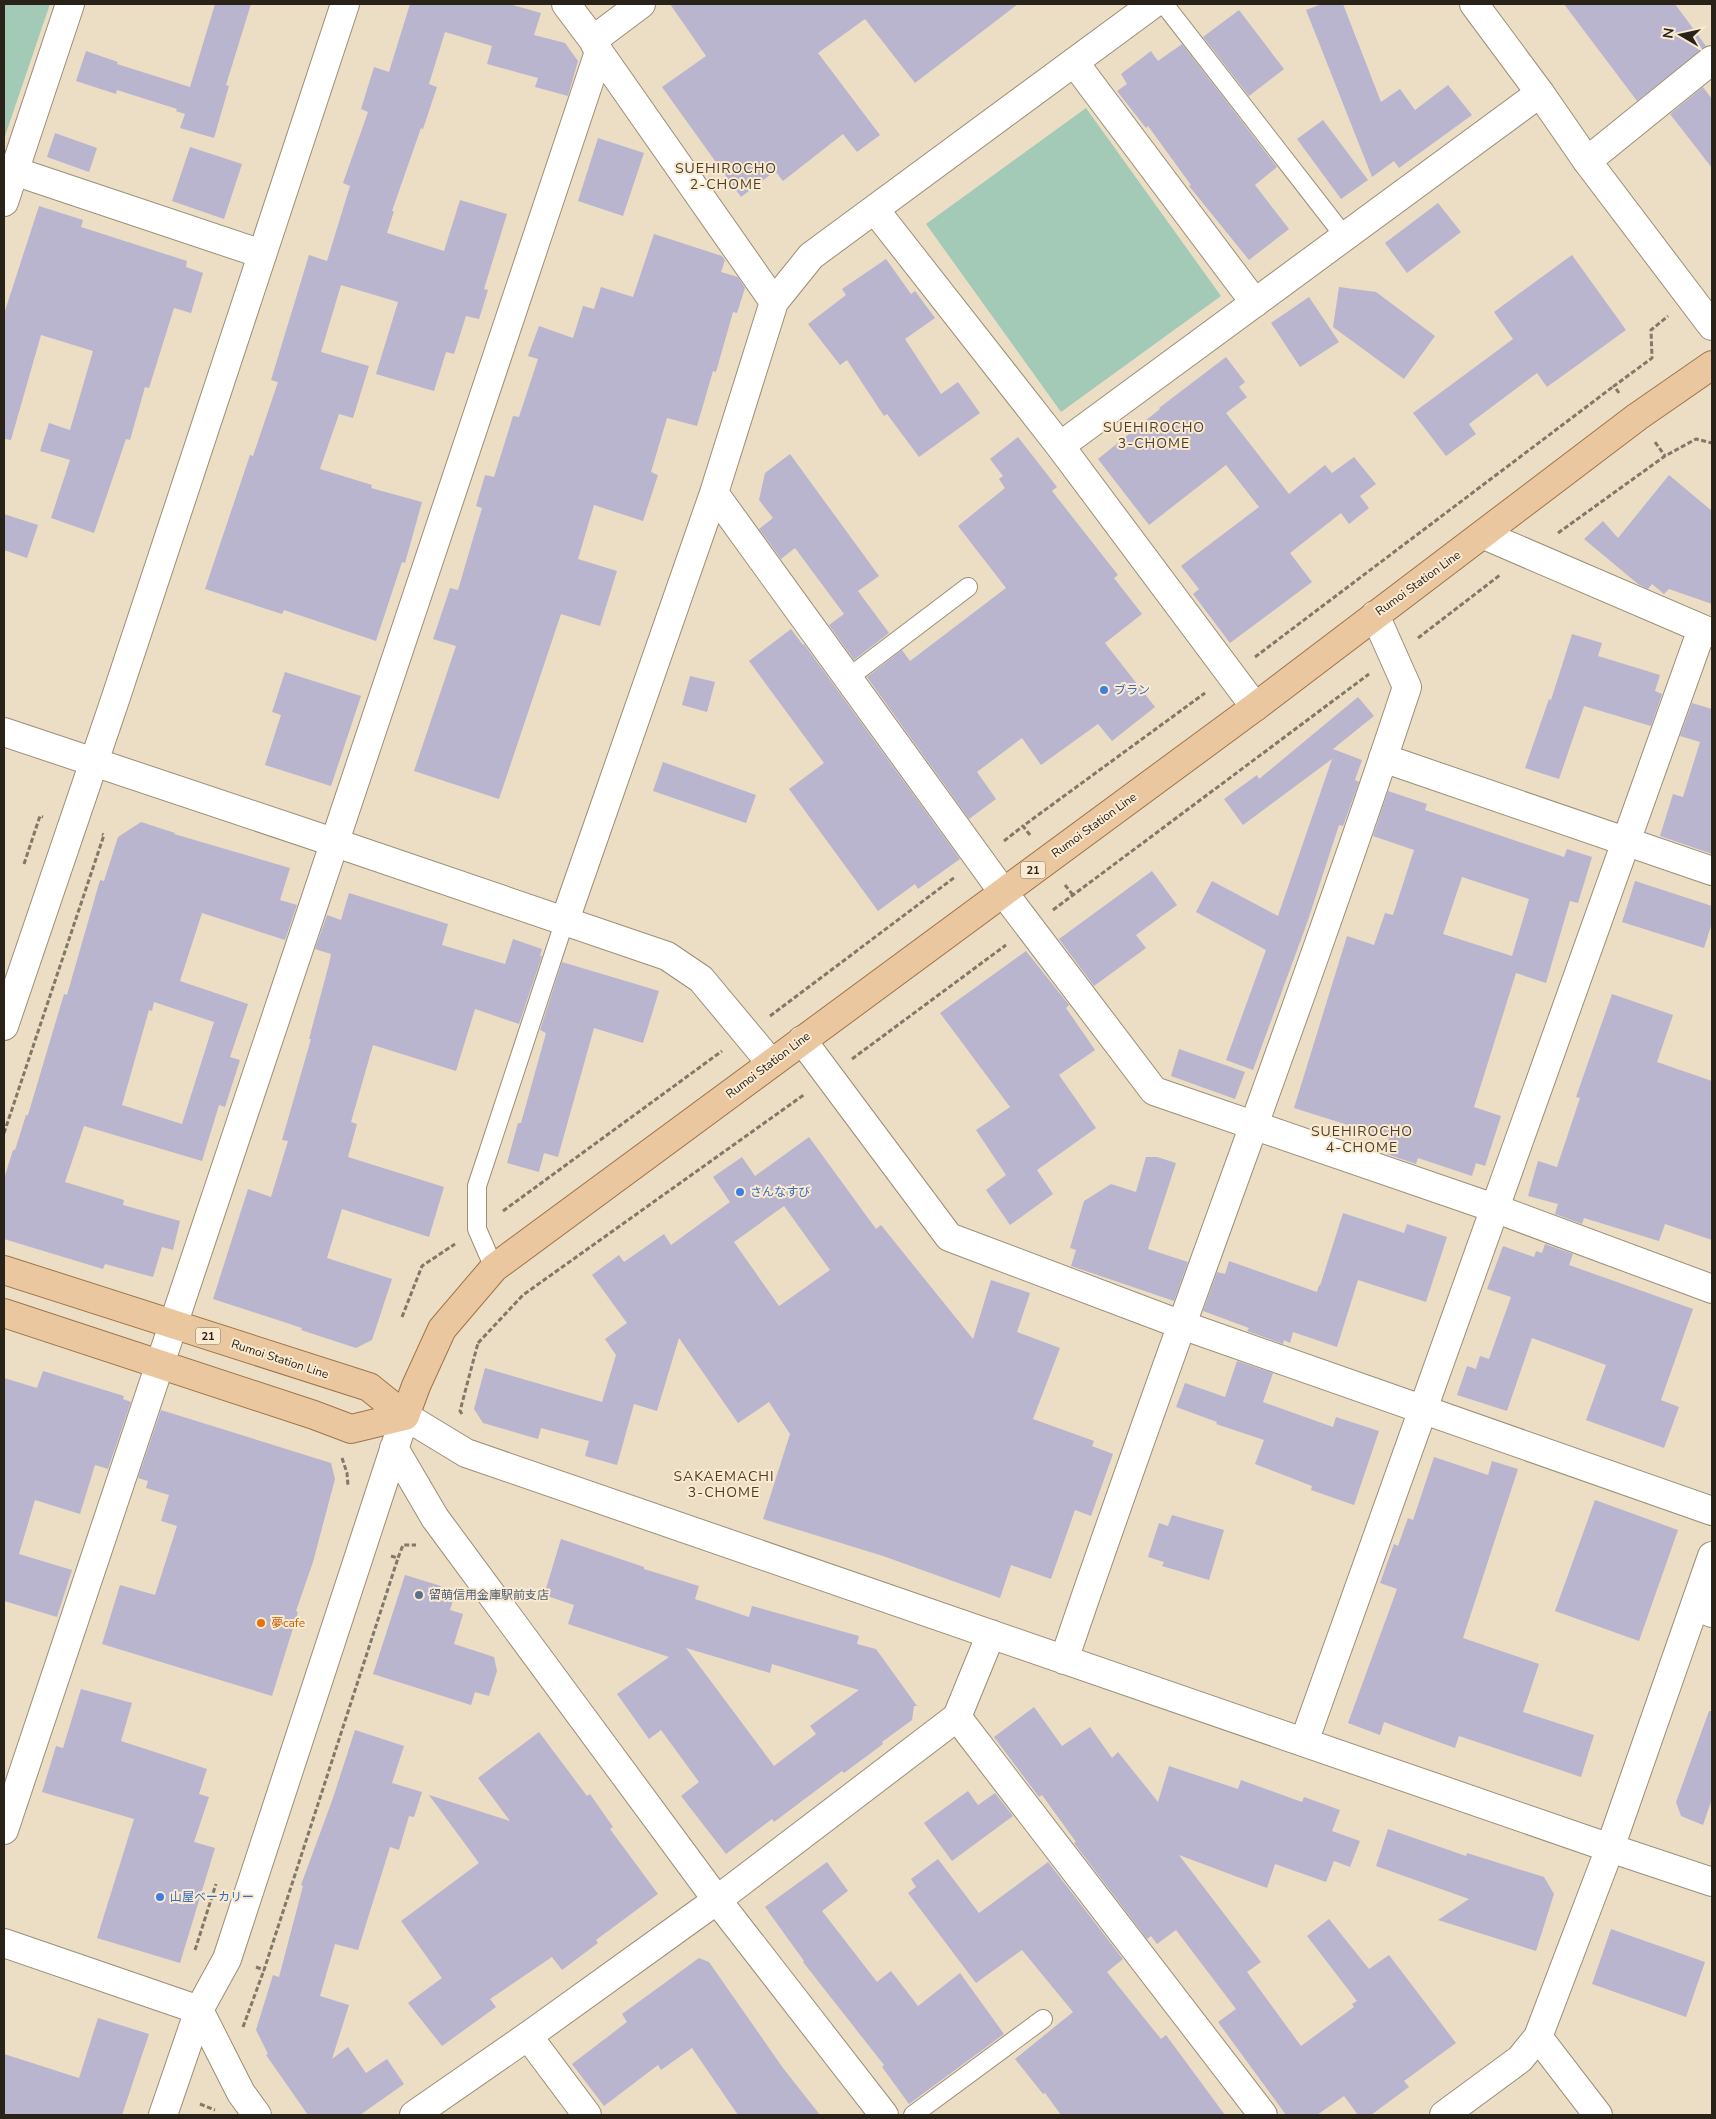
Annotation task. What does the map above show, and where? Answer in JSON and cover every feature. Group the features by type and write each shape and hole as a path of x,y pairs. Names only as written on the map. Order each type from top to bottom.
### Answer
{"main road":[{"name":"Rumoi Station Line","path":"4,1270 369,1387 405,1416 416,1386 442,1329 494,1268 1255,707 1637,417 1712,365"},
{"path":"4,1314 314,1415 351,1429 405,1416"}],"street":[{"path":"70,4 8,181 262,254"},
{"path":"4,1026 94,763 345,4"},
{"path":"566,4 774,302"},
{"path":"4,1830 596,46 641,4"},
{"path":"565,920 714,493 774,302 811,256 1153,4"},
{"path":"1474,4 1540,93 1586,161 1692,297 1712,326"},
{"path":"1586,161 1712,60"},
{"path":"1074,62 1255,303"},
{"path":"1060,446 1540,93"},
{"path":"875,210 1060,446 1255,707"},
{"path":"714,493 1003,892 1154,1091 1494,1208 1712,1289"},
{"path":"1304,1742 1626,840 1707,631 1484,535"},
{"path":"1064,1660 1125,1479 1255,1126 1407,687 1375,615"},
{"path":"4,732 667,956 701,979 771,1063"},
{"path":"1383,758 1712,871"},
{"path":"802,1040 949,1237 1182,1325 1712,1511"},
{"path":"163,2115 199,2010 227,1958 405,1416 466,1453 1712,1882"},
{"path":"394,1448 435,1518 717,1900 884,2115"},
{"path":"1444,2115 1520,2059 1538,2037 1703,1609 1712,1556"},
{"path":"414,2115 528,2036 717,1900 957,1717 991,1634"},
{"path":"957,1717 1263,2115"},
{"path":"4,1943 199,2010 241,2092 256,2115"},
{"path":"528,2036 588,2115"},
{"path":"1538,2037 1598,2115"}],"lane":[{"path":"1164,4 1345,236"},
{"path":"848,678 968,588"},
{"path":"494,1268 477,1229 477,1186 565,920"},
{"path":"913,2115 1043,2019"}],"path":[{"path":"1000,844 1231,674 1652,358 1651,330 1692,297"},
{"path":"1614,386 1665,456"},
{"path":"478,1343 524,1295 829,1076 1529,554 1665,456 1696,438 1712,443"},
{"path":"1024,826 1047,860"},
{"path":"402,1316 422,1266 477,1229 746,1033 960,873"},
{"path":"340,1454 347,1473 349,1490"},
{"path":"242,2028 264,1970"}],"green space":[{"path":"4,4 50,4 4,139"},
{"path":"1086,108 1221,296 1061,412 926,224"}],"building":[{"path":"215,4 251,4 226,85 229,86 214,138 180,128 185,114 176,111 177,109 117,90 116,94 76,81 86,51 118,62 117,64 190,87"},
{"path":"410,4 509,4 541,13 534,35 565,43 578,61 568,96 535,87 538,78 487,64 492,46 445,32 429,84 437,87 392,211 394,211 387,233 444,251 460,200 507,214 484,289 488,290 479,319 466,316 454,354 446,352 434,391 376,374 398,302 341,285 321,352 369,366 353,418 339,414 320,469 372,485 371,488 422,502 405,563 402,562 376,641 284,610 282,614 205,589 250,455 253,456 278,382 271,380 309,255 327,261 350,186 343,183 368,112 361,109 374,67 389,72"},
{"path":"670,4 1018,4 915,83 865,19 818,53 880,135 857,152 843,134 783,181 775,171 741,197 662,87 706,56"},
{"path":"1322,4 1343,4 1381,102 1400,89 1415,110 1448,85 1472,115 1399,168 1394,161 1372,177 1306,10"},
{"path":"1564,4 1675,4 1706,46 1637,101"},
{"path":"1239,10 1284,69 1249,96 1203,37"},
{"path":"1182,44 1277,167 1255,185 1289,229 1249,260 1189,186 1191,185 1148,126 1146,128 1117,91 1127,84 1121,74 1151,51 1158,61"},
{"path":"1703,87 1712,99 1712,168 1670,114"},
{"path":"1323,120 1368,180 1341,199 1297,139"},
{"path":"55,133 97,148 89,172 47,157"},
{"path":"598,138 644,153 623,216 578,201"},
{"path":"190,147 242,164 224,219 172,201"},
{"path":"1438,203 1461,232 1407,273 1385,243"},
{"path":"39,206 83,220 81,227 187,261 186,267 203,273 191,313 174,308 149,388 145,387 130,440 126,439 94,533 51,518 70,460 40,451 49,423 70,430 93,351 41,335 11,440 4,439 4,314"},
{"path":"654,234 722,256 725,260 721,272 738,277 745,288 737,313 733,312 716,372 713,371 697,426 667,418 651,472 658,475 643,521 594,505 578,559 617,571 600,626 561,614 499,799 414,771 456,646 433,639 450,588 458,590 482,508 476,506 485,475 494,477 513,416 519,417 538,359 528,356 539,326 573,338 583,306 594,309 601,287 633,297"},
{"path":"1572,255 1626,330 1547,387 1537,373 1469,424 1476,434 1446,456 1413,413 1513,339 1494,312"},
{"path":"886,259 911,294 915,291 935,318 905,339 941,394 958,382 980,413 919,457 887,414 884,416 847,360 840,365 808,324 846,295 842,289"},
{"path":"1339,287 1376,292 1435,336 1404,379 1333,327"},
{"path":"1309,297 1339,342 1300,367 1271,323"},
{"path":"1226,357 1245,382 1239,387 1247,397 1226,413 1289,494 1325,465 1332,473 1354,457 1376,484 1360,496 1369,508 1349,524 1341,513 1290,553 1312,582 1230,643 1193,594 1199,589 1181,566 1259,507 1226,465 1149,525 1098,459 1159,408"},
{"path":"1018,437 1057,487 1052,491 1118,575 1114,578 1142,614 1105,643 1155,707 1112,741 1098,724 1041,765 1022,738 977,772 996,799 969,819 867,677 902,650 910,661 1006,588 958,526 1005,488 999,479 1003,476 990,459"},
{"path":"790,454 879,576 858,591 889,633 854,660 829,625 844,614 795,548 781,559 759,529 773,518 759,500 765,473"},
{"path":"1669,475 1712,511 1712,604 1669,589 1664,594 1652,584 1648,589 1638,584 1584,539 1603,521 1618,538"},
{"path":"4,514 38,525 27,558 4,550"},
{"path":"791,629 804,644 960,859 918,889 915,884 878,911 789,789 824,763 749,661"},
{"path":"1572,634 1602,643 1598,656 1660,675 1655,691 1662,694 1651,726 1584,706 1559,779 1525,768 1549,699 1551,700"},
{"path":"285,672 361,696 331,786 265,765 281,715 272,712"},
{"path":"690,676 715,682 707,712 682,705"},
{"path":"1358,697 1374,716 1333,749 1362,760 1355,780 1359,782 1343,826 1339,825 1307,923 1253,1070 1226,1060 1266,950 1196,912 1212,881 1278,916 1332,759 1243,825 1224,799 1257,775 1259,779"},
{"path":"1692,703 1712,709 1712,854 1660,836 1673,794 1683,797 1700,742 1680,736"},
{"path":"663,762 756,795 746,823 653,791"},
{"path":"1388,791 1427,804 1425,810 1564,857 1567,849 1592,857 1578,903 1570,901 1546,983 1516,973 1474,1107 1501,1116 1485,1166 1476,1163 1472,1176 1418,1158 1416,1164 1384,1153 1389,1138 1294,1108 1347,936 1374,945 1385,913 1393,915 1414,850 1373,836","holes":["1462,877 1529,899 1512,956 1443,934"]},
{"path":"141,822 174,834 290,868 280,900 297,905 285,940 202,913 180,981 248,1004 230,1057 240,1060 225,1107 219,1105 202,1161 84,1126 65,1182 124,1200 123,1205 180,1221 173,1250 162,1247 153,1277 105,1264 103,1269 4,1239 4,1179 26,1115 28,1115 64,994 67,995 100,880 104,881 118,837","holes":["154,1002 214,1022 182,1124 122,1105 149,1010 152,1011"]},
{"path":"1152,871 1177,905 1136,935 1146,948 1094,986 1059,939"},
{"path":"1635,881 1712,906 1712,923 1704,948 1622,922"},
{"path":"349,893 448,924 442,945 505,964 513,939 542,949 540,956 542,956 519,1024 475,1009 456,1071 373,1045 351,1122 357,1124 348,1157 444,1187 429,1237 342,1209 327,1258 392,1279 372,1340 356,1348 213,1299 248,1189 271,1197 288,1141 282,1140 311,1039 309,1039 331,954 315,949 327,915 341,920"},
{"path":"1026,951 1069,1005 1066,1008 1095,1050 1059,1075 1096,1128 1037,1170 1053,1194 1010,1225 986,1190 1006,1175 976,1130 1010,1107 940,1013"},
{"path":"562,962 659,991 643,1043 594,1028 558,1157 544,1153 539,1172 507,1163 518,1123 521,1123 546,1033 540,1030"},
{"path":"1612,994 1673,1015 1657,1062 1712,1081 1712,1240 1665,1224 1659,1241 1584,1218 1582,1224 1555,1214 1558,1204 1528,1196 1538,1161 1557,1167 1580,1098 1576,1097"},
{"path":"1179,1049 1245,1072 1235,1099 1171,1076"},
{"path":"809,1137 876,1229 881,1225 973,1339 991,1280 1030,1293 1017,1332 1060,1348 1033,1419 1094,1441 1092,1446 1113,1454 1091,1516 1075,1510 1051,1579 1011,1565 1000,1598 883,1556 763,1519 790,1434 769,1402 738,1423 679,1338 657,1411 634,1404 617,1465 585,1456 589,1441 541,1428 538,1439 483,1423 474,1409 485,1368 602,1402 616,1355 605,1339 627,1323 592,1275 619,1255 624,1262 664,1234 671,1245 730,1202 713,1177 742,1157 755,1176","holes":["784,1206 830,1270 779,1306 734,1242"]},
{"path":"1146,1157 1157,1157 1176,1163 1148,1249 1188,1262 1174,1301 1071,1266 1076,1250 1070,1248 1084,1201 1111,1184 1136,1192"},
{"path":"1343,1213 1404,1233 1407,1224 1447,1237 1426,1302 1358,1280 1337,1347 1293,1332 1290,1343 1284,1340 1283,1344 1247,1331 1249,1328 1203,1311 1217,1272 1225,1274 1229,1261 1317,1292"},
{"path":"1545,1244 1573,1254 1569,1265 1693,1309 1661,1400 1679,1407 1664,1448 1586,1420 1606,1365 1532,1338 1507,1411 1457,1395 1467,1366 1476,1369 1480,1356 1489,1359 1511,1297 1487,1289 1503,1246 1534,1257 1536,1251 1542,1253"},
{"path":"1237,1361 1273,1373 1263,1402 1333,1427 1336,1417 1379,1431 1354,1505 1311,1490 1312,1486 1255,1464 1264,1440 1216,1424 1217,1422 1176,1407 1185,1383 1225,1397"},
{"path":"43,1371 124,1396 123,1399 131,1402 108,1469 95,1465 80,1514 35,1500 19,1554 72,1570 57,1617 4,1601 4,1378 37,1388"},
{"path":"161,1410 331,1463 335,1479 313,1562 296,1611 298,1612 272,1696 102,1644 120,1585 155,1595 177,1526 161,1521 169,1495 146,1488 148,1481 138,1478"},
{"path":"1434,1457 1488,1475 1492,1461 1518,1469 1463,1638 1539,1664 1523,1712 1594,1735 1581,1777 1459,1736 1455,1748 1384,1722 1380,1735 1348,1723 1397,1589 1380,1583 1394,1544 1398,1546 1408,1518 1413,1520"},
{"path":"1595,1500 1678,1530 1639,1641 1555,1611"},
{"path":"1172,1515 1224,1530 1209,1580 1162,1566 1164,1562 1148,1557 1159,1523 1168,1526"},
{"path":"561,1539 644,1567 644,1569 699,1586 695,1599 749,1617 752,1606 859,1636 857,1644 876,1649 917,1706 914,1706 912,1720 882,1742 883,1744 844,1773 842,1771 774,1822 772,1819 726,1854 681,1796 699,1782 661,1730 649,1739 617,1694 669,1657 568,1624 574,1605 544,1595","holes":["686,1648 770,1673 772,1664 859,1690 810,1726 816,1734 774,1766"]},
{"path":"405,1575 441,1586 438,1595 453,1600 450,1610 463,1614 454,1644 494,1657 497,1671 489,1696 475,1692 471,1705 373,1674"},
{"path":"81,1689 132,1703 121,1741 207,1769 199,1794 209,1797 194,1842 215,1848 180,1963 97,1938 134,1819 42,1792 56,1746 63,1748"},
{"path":"1034,1707 1062,1746 1090,1727 1112,1758 1118,1752 1158,1802 1169,1766 1238,1789 1241,1780 1302,1802 1304,1797 1340,1810 1332,1831 1360,1841 1350,1867 1334,1861 1326,1882 1275,1864 1267,1888 1179,1855 1261,1962 1247,1972 1301,2046 1354,2007 1352,2004 1357,2001 1307,1936 1329,1919 1369,1969 1389,1955 1456,2043 1404,2081 1409,2087 1371,2115 1358,2115 1344,2096 1317,2115 1286,2115 1218,2022 1236,2009 1176,1930 1157,1944 1151,1936 1147,1939 1074,1843 1076,1842 1042,1795 1039,1797 994,1737"},
{"path":"1709,1711 1712,1711 1712,1799 1703,1825 1681,1816 1676,1802"},
{"path":"355,1730 404,1746 392,1783 422,1792 414,1817 409,1816 399,1850 390,1847 358,1950 335,1944 320,1996 349,2005 332,2059 348,2047 366,2073 387,2059 404,2084 360,2115 308,2115 266,2055 268,2054 256,2030 273,1975 279,1977 303,1886 301,1885 333,1798"},
{"path":"539,1732 587,1796 590,1794 613,1827 610,1829 658,1894 596,1940 598,1943 562,1970 552,1957 490,1999 496,2007 442,2046 408,2003 442,1978 401,1921 479,1863 429,1795 510,1821 478,1778"},
{"path":"968,1791 978,1805 995,1793 1013,1816 952,1861 924,1823"},
{"path":"1388,1829 1466,1856 1467,1853 1544,1877 1554,1894 1536,1951 1438,1920 1469,1899 1376,1866"},
{"path":"938,1859 979,1913 1048,1862 1123,1959 1107,1972 1161,2039 1166,2035 1225,2115 1061,2115 1045,2093 1043,2094 1015,2059 1073,2012 1022,1950 976,1983 908,1893 916,1887 911,1879"},
{"path":"827,1862 848,1891 822,1911 877,1982 891,1971 918,2006 960,1973 1004,2034 909,2104 882,2067 884,2065 803,1962 765,1907"},
{"path":"1611,1929 1705,1962 1686,2017 1592,1984"},
{"path":"699,1958 709,1962 783,2068 820,2115 738,2115 692,2048 661,2070 658,2065 604,2106 572,2064 627,2022 622,2014"},
{"path":"98,2018 149,2034 122,2115 4,2115 4,2054 79,2078"}],"place":[{"name":"ブラン","path":"1104,690"},
{"name":"さんなすび","path":"740,1192"},
{"name":"留萌信用金庫駅前支店","path":"419,1595"},
{"name":"夢cafe","path":"261,1623"},
{"name":"山屋ベーカリー","path":"160,1897"}],"district":[{"name":"SUEHIROCHO 2-CHOME","path":"726,176"},
{"name":"SUEHIROCHO 3-CHOME","path":"1154,436"},
{"name":"SUEHIROCHO 4-CHOME","path":"1362,1140"},
{"name":"SAKAEMACHI 3-CHOME","path":"724,1484"}]}
